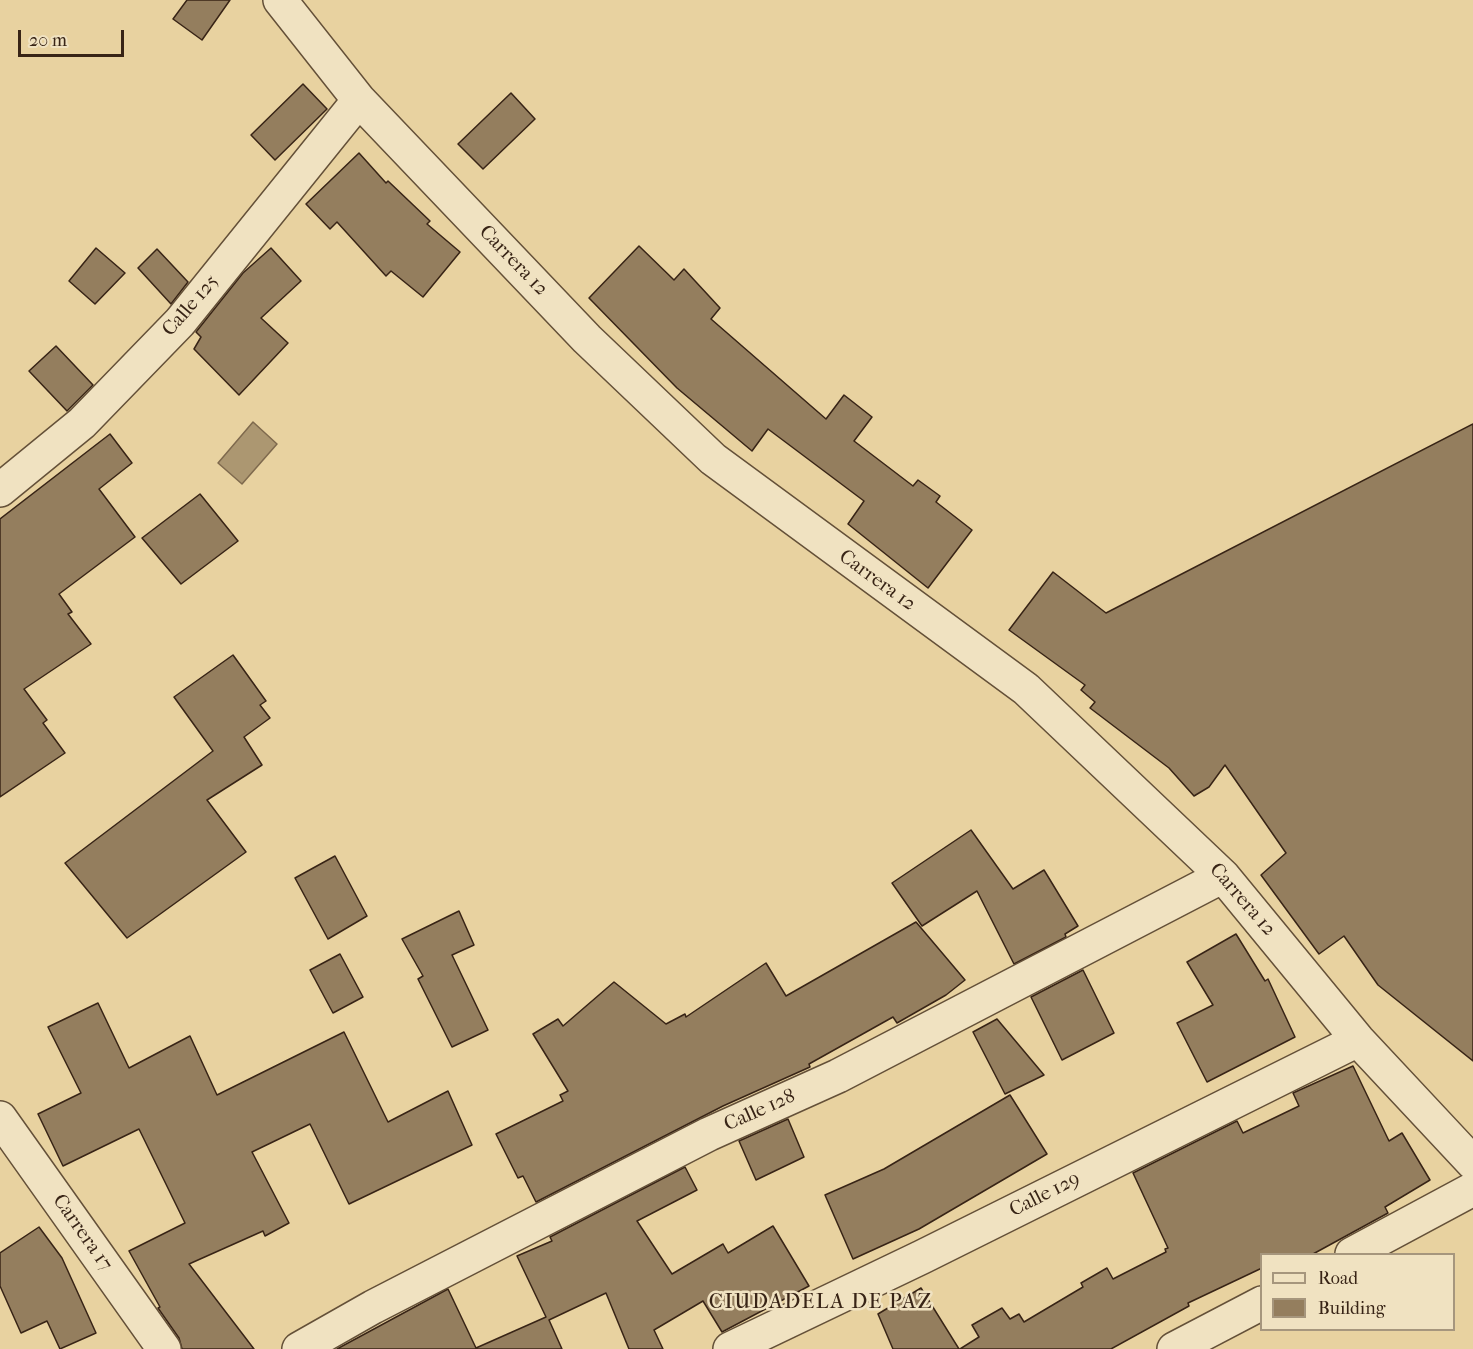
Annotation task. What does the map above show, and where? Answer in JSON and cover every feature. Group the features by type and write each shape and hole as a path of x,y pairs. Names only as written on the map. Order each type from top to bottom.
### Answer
{"street":[{"name":"Carrera 12","path":"280,0 359,100 587,339 713,459 1026,689 1223,876 1358,1040 1473,1163"},
{"name":"Calle 125","path":"0,490 82,423 180,322 359,100"},
{"name":"Calle 128","path":"299,1349 373,1307 709,1134 838,1076 1223,876"},
{"name":"Calle 129","path":"730,1349 922,1257 1358,1040"},
{"name":"Carrera 17","path":"0,1118 164,1349"},
{"path":"1354,1253 1473,1189"},
{"path":"1174,1349 1260,1305"}],"shaded area":[{"path":"253,422 277,444 242,484 218,463"}],"building":[{"path":"187,0 230,0 202,40 173,19"},
{"path":"303,84 327,109 275,160 251,135"},
{"path":"511,93 535,119 483,169 458,144"},
{"path":"359,153 386,183 388,181 430,221 427,224 460,252 423,297 391,271 386,276 337,222 330,229 306,204"},
{"path":"639,246 674,280 684,269 720,308 711,319 826,419 844,395 872,417 854,441 913,486 918,480 940,496 936,502 972,530 928,588 848,524 864,501 768,429 752,451 677,388 589,298"},
{"path":"96,248 125,273 95,304 69,281"},
{"path":"271,248 301,281 261,318 288,343 239,395 194,349 201,337 196,332 243,273"},
{"path":"157,249 188,282 171,304 138,268"},
{"path":"56,346 93,385 67,411 29,371"},
{"path":"1473,424 1473,1061 1378,985 1344,936 1319,954 1261,875 1286,853 1225,765 1209,787 1194,796 1169,768 1090,708 1095,702 1081,690 1085,685 1009,630 1053,572 1106,613"},
{"path":"110,434 132,463 99,489 135,537 59,594 72,612 68,614 91,644 24,689 47,720 43,723 65,753 0,797 0,519"},
{"path":"200,494 238,541 181,584 142,538"},
{"path":"233,655 266,701 260,705 270,718 244,737 262,765 207,800 246,852 127,938 65,863 213,751 174,697"},
{"path":"971,830 1013,889 1044,870 1078,926 1065,934 1066,937 1014,964 977,891 922,926 892,883"},
{"path":"335,856 367,916 328,939 295,878"},
{"path":"459,911 474,945 452,955 488,1030 452,1047 418,979 423,976 402,939"},
{"path":"916,922 965,980 946,995 897,1023 893,1017 809,1064 810,1067 723,1106 536,1202 523,1176 518,1178 496,1134 563,1101 560,1095 568,1091 533,1034 558,1019 563,1026 614,982 666,1024 685,1014 686,1017 766,963 786,996"},
{"path":"1236,934 1265,981 1268,979 1295,1037 1207,1082 1177,1023 1213,1005 1187,962"},
{"path":"340,954 363,997 333,1013 310,970"},
{"path":"1083,970 1114,1033 1062,1060 1031,997"},
{"path":"98,1003 129,1068 190,1036 217,1095 344,1032 388,1122 448,1091 472,1145 349,1204 310,1124 252,1152 289,1223 265,1236 263,1231 189,1264 254,1349 182,1349 179,1338 158,1308 160,1307 129,1251 185,1223 139,1129 63,1166 38,1114 81,1093 48,1027"},
{"path":"997,1019 1044,1075 1005,1094 973,1032"},
{"path":"1353,1066 1389,1141 1402,1133 1430,1180 1385,1207 1388,1213 1315,1253 1260,1253 1260,1269 1188,1303 1189,1306 1111,1349 960,1349 979,1337 972,1325 1002,1308 1010,1319 1019,1314 1024,1322 1083,1287 1081,1283 1107,1268 1113,1279 1166,1252 1165,1249 1168,1248 1133,1173 1237,1121 1243,1133 1299,1106 1293,1093"},
{"path":"1010,1095 1047,1154 919,1229 853,1259 825,1195 884,1169"},
{"path":"788,1119 804,1157 756,1180 739,1141"},
{"path":"685,1167 697,1190 637,1221 672,1274 723,1244 728,1253 773,1226 809,1286 722,1332 703,1301 654,1330 663,1349 629,1349 606,1293 549,1320 562,1349 337,1349 448,1289 476,1348 546,1317 517,1256 552,1241 550,1237"},
{"path":"39,1227 62,1258 96,1333 60,1349 47,1321 21,1333 0,1286 0,1253"},
{"path":"921,1288 959,1349 893,1349 878,1314"}],"district":[{"name":"CIUDADELA DE PAZ","path":"821,1303"}]}
